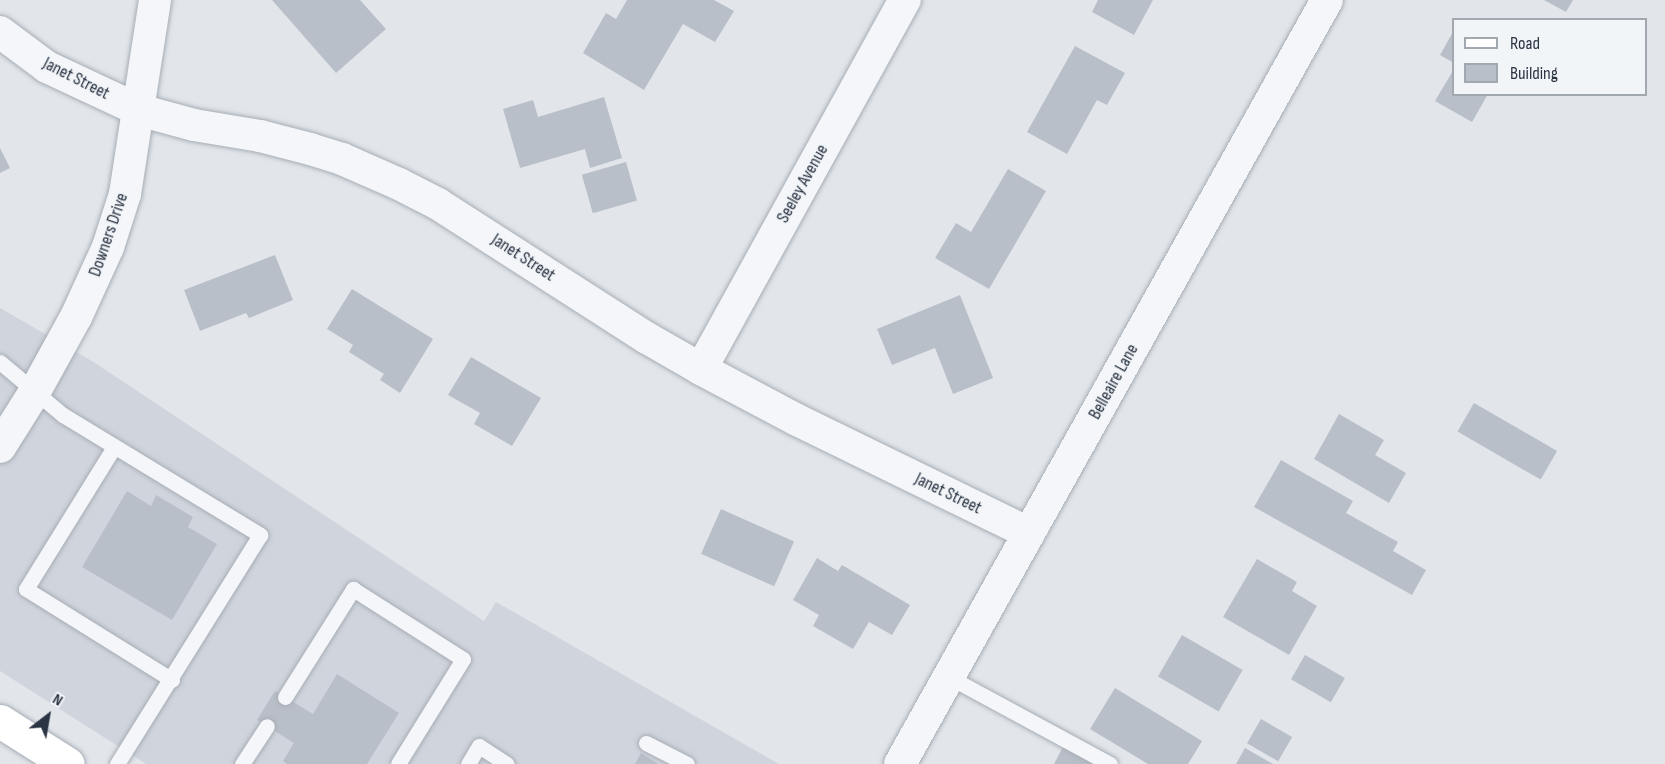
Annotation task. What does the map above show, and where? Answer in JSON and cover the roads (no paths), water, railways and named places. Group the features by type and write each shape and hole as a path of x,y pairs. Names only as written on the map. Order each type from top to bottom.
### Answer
{"main road":[{"path":"0,721 68,764"}],"street":[{"name":"Downers Drive","path":"0,447 34,393 76,317 108,247 125,195 155,0"},
{"name":"Seeley Avenue","path":"701,369 905,0"},
{"name":"Belleaire Lane","path":"900,764 1327,0"},
{"name":"Janet Street","path":"0,32 47,67 139,110 194,125 270,138 342,159 438,204 646,338 701,369 797,420 1029,533"}],"lane":[{"path":"0,362 34,393 63,415 260,535 172,680 117,764"},
{"path":"114,447 26,589 172,680"},
{"path":"285,697 353,589 463,659 398,764"},
{"path":"949,677 1110,764"},
{"path":"242,764 267,726"},
{"path":"646,743 687,764"},
{"path":"468,764 479,746 507,764"}]}
